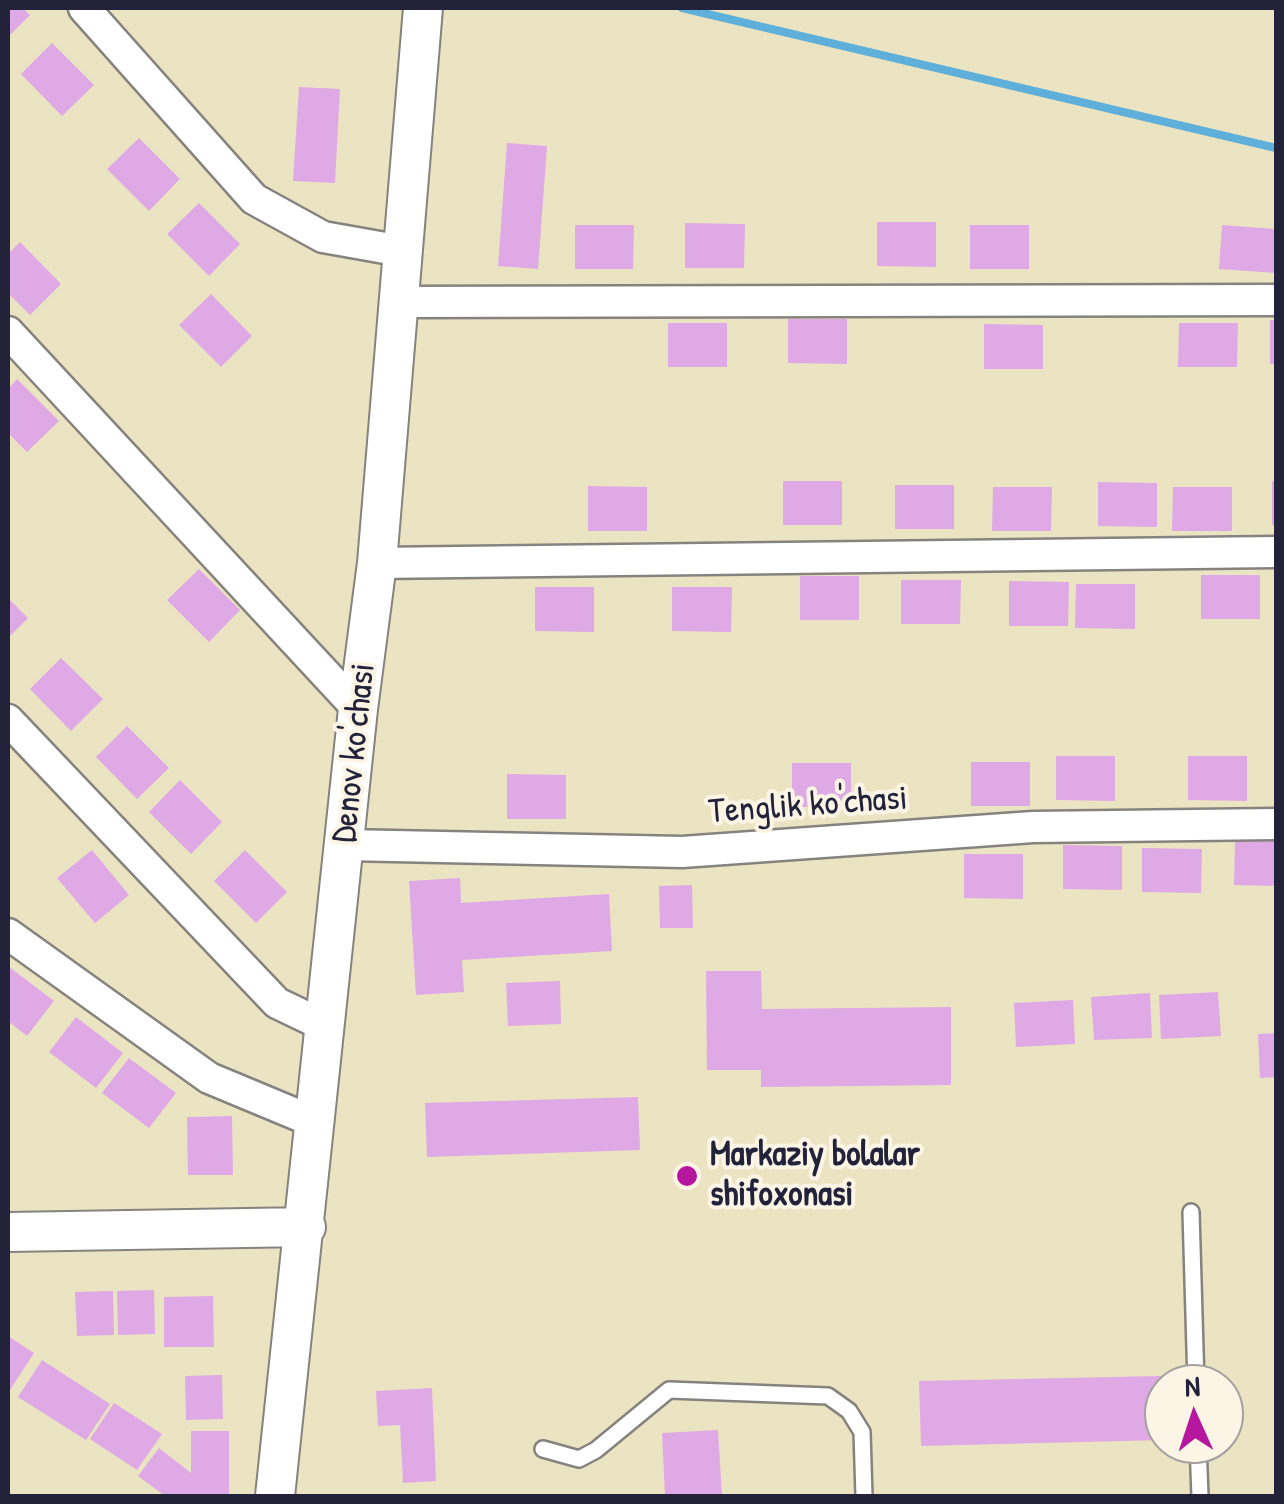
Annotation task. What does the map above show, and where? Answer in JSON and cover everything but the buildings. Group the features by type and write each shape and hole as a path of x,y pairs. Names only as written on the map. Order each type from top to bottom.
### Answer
{"street":[{"path":"84,8 254,199 323,237 402,251"},
{"name":"Denov ko'chasi","path":"275,1496 358,709 377,563 423,8"},
{"path":"399,302 1276,300"},
{"path":"8,332 358,709"},
{"path":"377,563 1276,552"},
{"path":"8,720 277,1003 327,1027"},
{"name":"Tenglik ko'chasi","path":"345,845 682,852 1033,827 1276,824"},
{"path":"8,934 209,1078 317,1123"},
{"path":"8,1232 306,1228"}],"lane":[{"path":"1191,1212 1195,1364"},
{"path":"543,1449 579,1460 670,1390 828,1396 850,1411 862,1432 864,1496"},
{"path":"1199,1464 1200,1496"}],"waterway":[{"path":"682,8 1276,148"}],"place":[{"name":"Markaziy bolalar shifoxonasi","path":"687,1176"}]}
